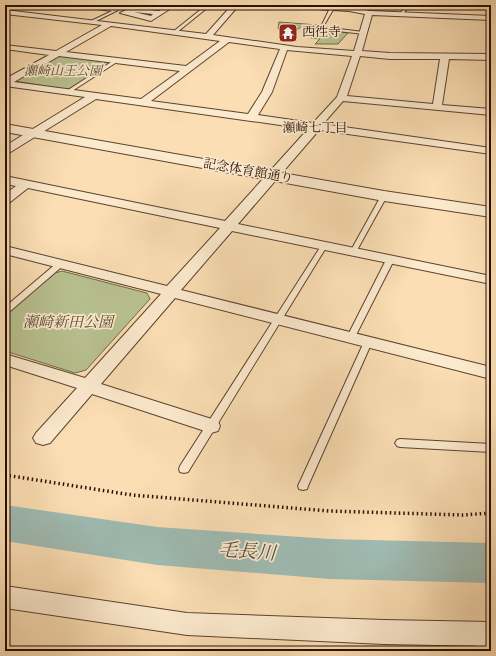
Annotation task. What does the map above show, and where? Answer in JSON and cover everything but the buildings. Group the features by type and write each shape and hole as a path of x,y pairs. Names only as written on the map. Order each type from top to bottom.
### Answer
{"street":[{"path":"138,27 173,5"},
{"path":"208,37 236,5"},
{"path":"284,5 332,8 348,7 370,13 491,18"},
{"path":"153,18 124,13 130,10 160,13"},
{"path":"5,12 138,27 286,47 357,54 445,57 491,56"},
{"path":"43,438 341,98 357,54 367,17 370,13"},
{"path":"5,83 109,24"},
{"path":"143,102 228,39"},
{"path":"5,46 187,69"},
{"path":"251,118 267,92 283,50 286,47"},
{"path":"437,107 445,57"},
{"path":"5,83 491,151"},
{"path":"5,151 93,96"},
{"path":"341,98 491,112"},
{"name":"記念体育館通り","path":"5,128 384,196 491,212"},
{"path":"5,180 491,280"},
{"path":"5,200 25,185"},
{"path":"5,250 491,373"},
{"path":"5,359 210,426"},
{"path":"8,602 187,624 384,632 491,634"},
{"path":"490,651 491,647"}],"lane":[{"path":"70,5 116,10 92,22"},
{"path":"400,14 408,5"},
{"path":"176,32 205,8"},
{"path":"332,8 321,28 363,33"},
{"path":"67,92 118,60"},
{"path":"353,252 384,196"},
{"path":"184,469 324,246"},
{"path":"351,337 390,260"},
{"path":"5,311 60,264"},
{"path":"303,486 368,342"},
{"path":"400,444 491,448"}],"path":[{"path":"5,475 132,495 321,511 463,515 491,513"}],"green space":[{"path":"279,22 318,25 316,28 302,26 297,30 278,29"},
{"path":"322,29 348,33 338,44 315,44 320,39 311,38"},
{"name":"瀬崎山王公園","path":"63,55 110,63 69,89 14,81 57,56"},
{"name":"瀬崎新田公園","path":"62,271 147,293 150,299 86,370 75,373 5,351 5,315 55,273"}],"waterway":[{"name":"毛長川","path":"5,523 157,546 330,559 491,563"}],"place":[{"name":"西徃寺","path":"288,33"}],"district":[{"name":"瀬崎七丁目","path":"315,129"}]}
